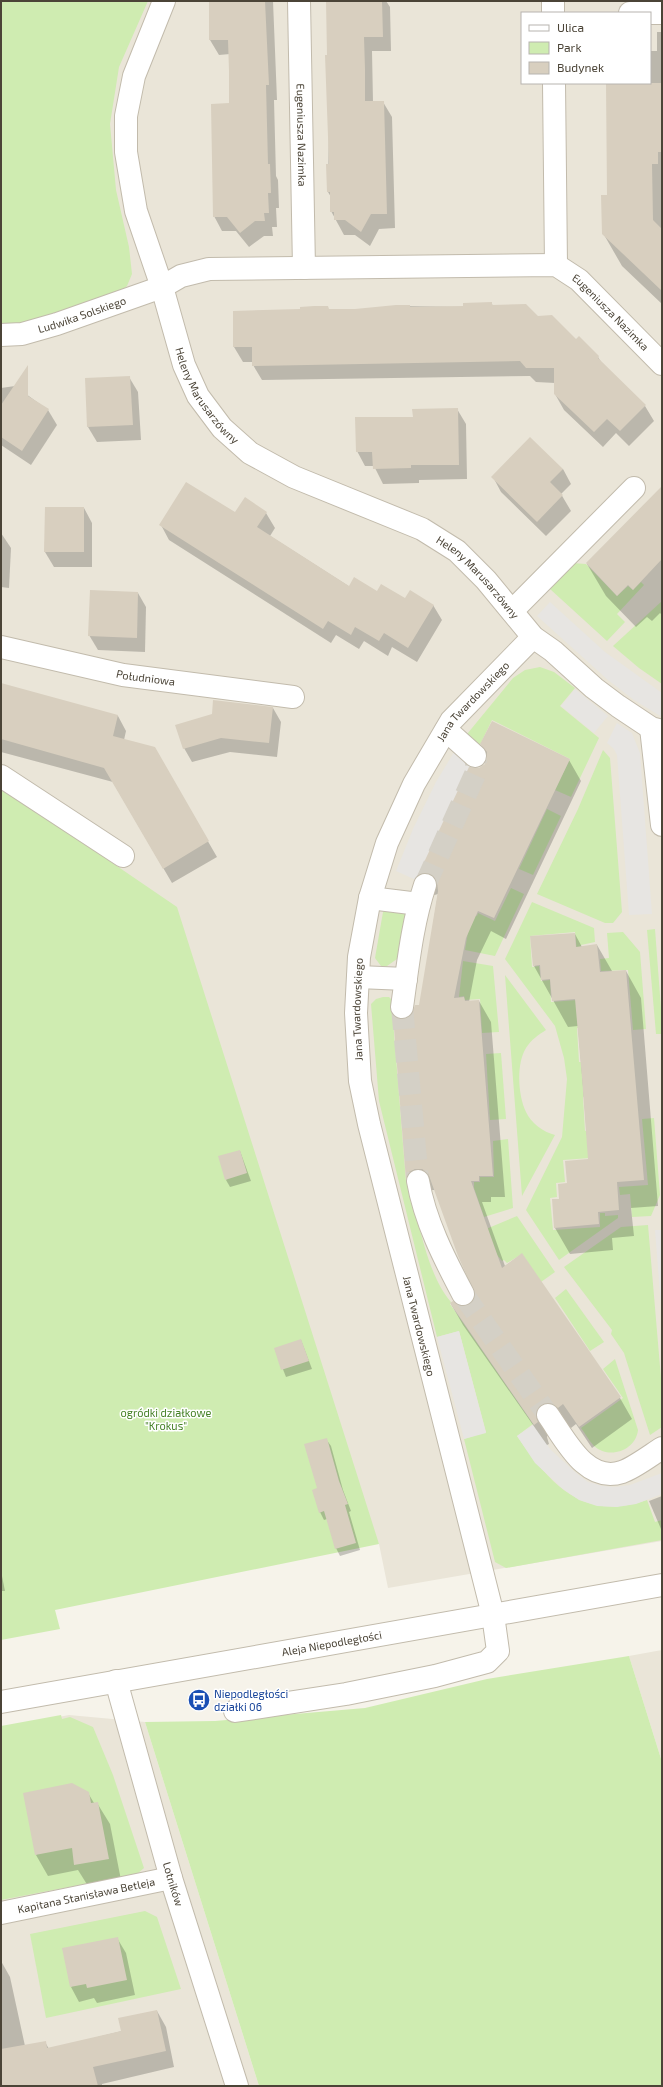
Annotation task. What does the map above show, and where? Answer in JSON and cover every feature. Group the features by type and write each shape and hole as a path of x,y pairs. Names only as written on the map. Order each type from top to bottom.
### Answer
{"street":[{"name":"Heleny Marusarzówny","path":"164,1 134,76 126,116 126,152 136,211 162,287 184,365 198,396 222,428 250,453 294,477 422,529 457,551 486,580 533,637"},
{"name":"Eugeniusza Nazimka","path":"299,1 304,268"},
{"path":"553,1 553,12"},
{"path":"651,12 662,12"},
{"path":"162,287 181,276 208,269 556,265 554,84"},
{"name":"Eugeniusza Nazimka","path":"556,265 579,280 662,364"},
{"name":"Ludwika Solskiego","path":"1,335 22,334 57,324 162,287"},
{"path":"512,611 634,488"},
{"path":"533,637 553,651 618,706 657,729 662,825"},
{"name":"Jana Twardowskiego","path":"235,1711 346,1694 435,1676 487,1662 498,1651 493,1615 369,1124 360,1081 356,1013 359,957 370,898 390,837 414,784 451,721 533,637"},
{"name":"Południowa","path":"1,647 122,675 293,697"},
{"path":"446,730 474,756"},
{"path":"1,776 122,856"},
{"path":"370,898 422,894 410,944 402,1006"},
{"path":"358,977 406,979"},
{"path":"418,1181 422,1202 437,1241 463,1294"},
{"path":"548,1415 584,1463 603,1474 623,1472 662,1448"},
{"name":"Aleja Niepodległości","path":"1,1702 662,1585"},
{"name":"Lotników","path":"116,1682 171,1878 236,2086"},
{"name":"Kapitana Stanisława Betleja","path":"1,1913 171,1878"}],"shaded area":[{"path":"1,1 662,1 662,1541 388,1588 379,1544 1,787"},
{"path":"550,602 605,652 662,693 662,717 634,700 608,680 537,616"},
{"path":"575,689 608,716 594,733 561,706"},
{"path":"617,723 632,733 640,753 652,914 629,915 617,755 614,749 607,743"},
{"path":"462,739 479,748 416,880 396,871 413,829 436,782"},
{"path":"655,1230 662,1230 662,1318"},
{"path":"459,1331 486,1433 464,1439 437,1337"},
{"path":"533,1425 551,1450 588,1482 602,1486 615,1487 630,1485 662,1473 662,1494 636,1504 617,1507 597,1506 579,1500 563,1489 535,1463 517,1436"},
{"path":"662,1650 662,1762 629,1656"},
{"path":"69,1715 145,1722 259,2086 1,2086 1,1728"}],"green space":[{"path":"1,1 148,1 119,67 110,124 116,190 129,247 132,274 127,286 117,294 27,325 1,326"},
{"path":"572,563 586,564 617,596 628,586 633,590 641,582 644,585 617,614 625,622 607,641 550,589"},
{"path":"662,601 662,684 639,668 613,646"},
{"path":"540,667 554,672 575,688 560,706 599,738 571,797 555,790 570,759 492,720 479,747 463,739 513,678 525,670"},
{"path":"603,750 610,758 622,912 613,923 605,923 537,894 578,809"},
{"name":"ogródki działkowe \"Krokus\"","path":"1,787 177,907 379,1544 55,1610 60,1629 1,1640"},
{"path":"547,809 561,816 533,875 519,869"},
{"path":"511,888 524,894 495,956 465,950 470,920 473,914 477,916 478,913 495,921"},
{"path":"532,902 594,928 595,942 581,945 581,952 577,952 575,932 530,936 532,967 539,966 541,981 550,980 551,1002 577,1000 579,1062 582,1062 585,1096 583,1097 585,1131 588,1130 590,1158 563,1160 565,1182 556,1183 557,1197 550,1198 553,1230 600,1227 600,1213 605,1213 605,1216 618,1215 618,1218 559,1260 526,1210 562,1137 567,1079 564,1058 555,1026 505,959"},
{"path":"393,909 400,910 406,915 397,959 387,966 381,966 375,958 383,912"},
{"path":"655,929 662,1034 656,1034 647,930"},
{"path":"623,932 640,952 646,1029 633,1030 628,970 601,971 600,959 609,958 607,933"},
{"path":"463,961 493,966 499,1032 482,1033 480,999 465,1000 464,996 459,997"},
{"path":"505,975 546,1030 537,1036 526,1048 519,1071 519,1080 521,1098 528,1116 542,1129 555,1135 522,1196"},
{"path":"389,997 394,1002 392,1008 406,1181 409,1181 419,1228 435,1277 451,1302 450,1304 533,1424 517,1436 543,1470 556,1484 571,1495 587,1502 604,1506 624,1506 647,1500 655,1522 662,1520 662,1540 506,1568 495,1562 464,1439 486,1432 459,1331 437,1337 379,1101 371,1004 376,999"},
{"path":"501,1053 506,1119 490,1120 486,1054"},
{"path":"654,1118 660,1195 651,1216 632,1217 630,1194 620,1195 619,1187 648,1185 642,1119"},
{"path":"508,1139 513,1208 484,1217 474,1188 474,1182 480,1182 480,1177 494,1177 493,1141"},
{"path":"517,1216 555,1272 541,1282 522,1254 507,1263 504,1260 502,1261 497,1255 486,1229"},
{"path":"648,1225 662,1390 662,1427 650,1435 624,1353 611,1334 612,1330 564,1267 621,1227"},
{"path":"566,1289 604,1342 590,1351 555,1298"},
{"path":"615,1359 638,1430 633,1443 627,1448 621,1451 607,1452 594,1446 581,1428 623,1398 603,1369"},
{"path":"629,1656 662,1762 662,2086 259,2086 145,1722 215,1721 365,1708 487,1679"},
{"path":"61,1715 62,1719 70,1717 93,1727 113,1775 144,1868 137,1874 1,1900 1,1726"},
{"path":"145,1911 157,1917 181,1989 46,2018 30,1934"}],"building":[{"path":"209,1 265,1 269,85 266,85 268,164 270,164 271,193 268,193 269,213 264,213 265,221 255,221 240,233 227,217 213,217 211,104 229,103 229,71 228,40 209,40"},
{"path":"326,1 382,1 383,37 364,37 365,101 384,101 387,214 371,214 361,232 345,220 334,220 334,212 330,212 330,192 327,192 326,164 329,164 325,55 327,55"},
{"path":"662,83 662,152 658,152 658,164 652,164 653,220 662,229 662,291 602,234 601,195 607,195 606,84"},
{"path":"492,302 492,305 526,304 538,316 552,315 576,339 579,336 599,356 598,358 646,405 620,431 607,419 594,432 554,394 554,368 526,368 520,361 252,366 252,347 233,347 233,311 300,309 300,307 314,306 328,306 329,309 355,309 396,305 410,305 410,307 463,306 463,303"},
{"path":"28,365 28,396 49,409 22,451 1,437 1,405"},
{"path":"130,376 133,425 87,427 85,378"},
{"path":"458,408 459,465 411,465 411,468 373,469 372,452 356,452 355,417 413,417 412,409"},
{"path":"530,437 563,469 550,482 563,495 537,522 491,477"},
{"path":"186,482 235,512 245,497 267,512 257,527 349,586 354,577 377,591 381,584 405,598 410,590 434,605 408,648 384,633 379,641 355,627 351,635 328,621 323,629 159,525"},
{"path":"662,486 662,559 633,590 628,585 617,596 586,563"},
{"path":"45,507 84,507 84,552 44,552"},
{"path":"90,590 138,592 137,638 88,636"},
{"path":"1,683 118,715 113,736 155,747 209,841 163,869 104,768 1,739"},
{"path":"213,700 273,707 269,743 221,738 183,749 175,725 212,714"},
{"path":"492,721 570,759 494,918 478,911 466,938 454,998 464,997 465,1001 479,1000 493,1176 479,1176 479,1181 471,1181 502,1268 522,1253 621,1397 579,1427 563,1404 558,1408 548,1403 541,1404 537,1409 536,1415 538,1422 534,1425 450,1303 453,1301 462,1306 468,1305 474,1300 475,1294 458,1256 428,1173 422,1169 415,1169 409,1172 406,1180 393,1015 400,1019 406,1019 412,1014 415,1005 419,1005 438,891 437,882 434,876 428,873 418,875 469,767 479,768 485,764 487,752 480,744"},
{"path":"575,933 576,947 597,944 600,972 626,970 644,1180 617,1182 619,1210 598,1212 599,1224 554,1228 552,1199 559,1199 558,1184 567,1183 565,1161 588,1159 582,1078 575,999 552,1001 550,979 541,980 540,965 533,966 530,936"},
{"path":"240,1150 247,1173 225,1180 218,1156"},
{"path":"301,1339 309,1361 281,1370 274,1348"},
{"path":"327,1438 339,1481 348,1504 345,1505 356,1543 335,1549 324,1511 319,1513 312,1490 317,1488 304,1444"},
{"path":"72,1783 89,1792 91,1803 98,1802 109,1859 74,1865 72,1848 35,1855 23,1793"},
{"path":"118,1937 127,1980 87,1988 86,1984 70,1987 62,1948"},
{"path":"157,2010 166,2051 93,2067 98,2086 1,2086 1,2049 46,2041 47,2048 121,2031 118,2018"}],"tunnel":[{"path":"425,885 477,770 475,756"},
{"path":"402,1007 418,1181"},
{"path":"463,1294 548,1415"}],"place":[{"name":"Niepodległości działki 06","path":"199,1700"}]}
